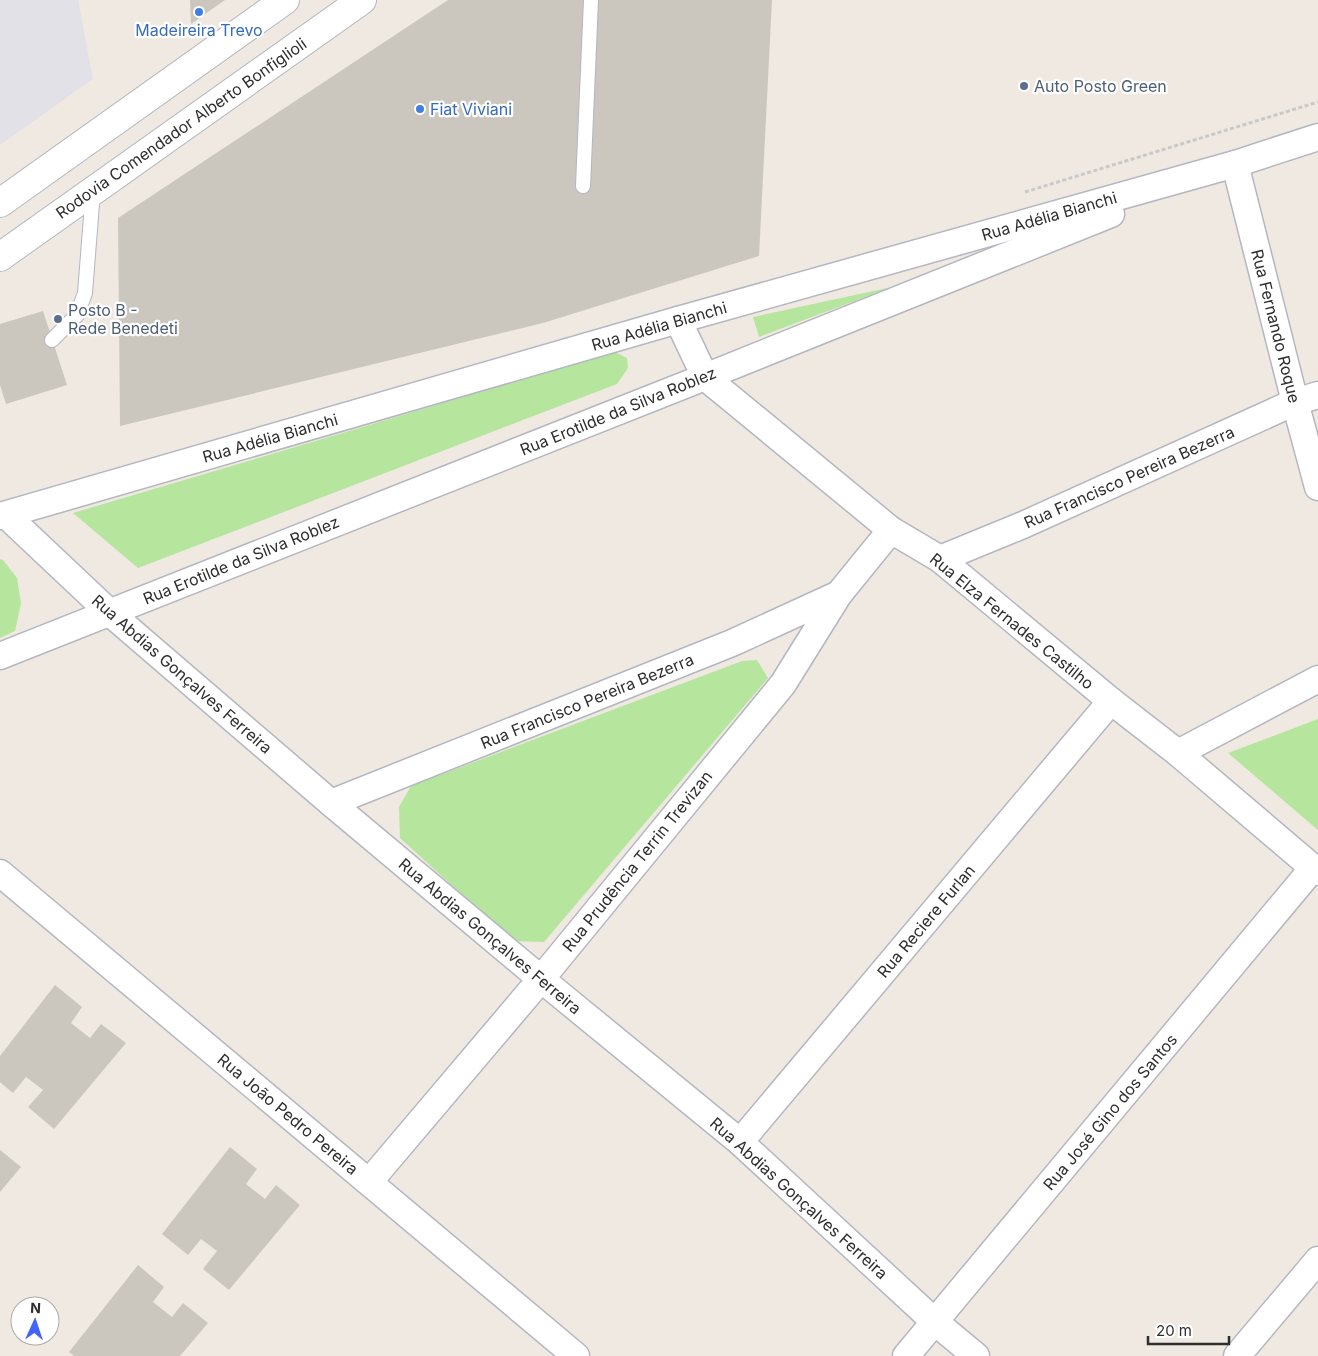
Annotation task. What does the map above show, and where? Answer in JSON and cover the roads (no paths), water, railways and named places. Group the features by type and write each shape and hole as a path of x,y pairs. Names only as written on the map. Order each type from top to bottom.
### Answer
{"main road":[{"path":"0,203 285,0"},
{"name":"Rodovia Comendador Alberto Bonfiglioli","path":"0,257 362,0"}],"street":[{"name":"Rua Adélia Bianchi","path":"3,516 678,320 1235,164 1318,137"},
{"name":"Rua Erotilde da Silva Roblez","path":"0,656 705,377 1235,164"},
{"name":"Rua Fernando Roque","path":"1235,164 1306,399 1318,487"},
{"name":"Rua Elza Fernades Castilho","path":"678,320 705,377 890,530 940,560 1111,701 1178,752 1315,870"},
{"name":"Rua Francisco Pereira Bezerra","path":"940,560 1306,399"},
{"name":"Rua Abdias Gonçalves Ferreira","path":"3,516 110,613 331,803 740,1142 935,1322 976,1356"},
{"name":"Rua Prudência Terrin Trevizan","path":"369,1182 541,979 783,684 839,594 890,530"},
{"name":"Rua Francisco Pereira Bezerra","path":"331,803 732,643 839,594"},
{"path":"1178,752 1318,678"},
{"name":"Rua Reciere Furlan","path":"740,1142 1111,701"},
{"name":"Rua José Gino dos Santos","path":"906,1356 1315,870"},
{"name":"Rua João Pedro Pereira","path":"0,873 576,1356"},
{"path":"1237,1356 1318,1260"}],"lane":[{"path":"583,186 591,0"},
{"path":"52,340 77,316 85,293 93,191"}],"place":[{"name":"Madeireira Trevo","path":"199,12"},
{"name":"Auto Posto Green","path":"1024,86"},
{"name":"Fiat Viviani","path":"420,109"},
{"name":"Posto B - Rede Benedeti","path":"58,319"}]}
